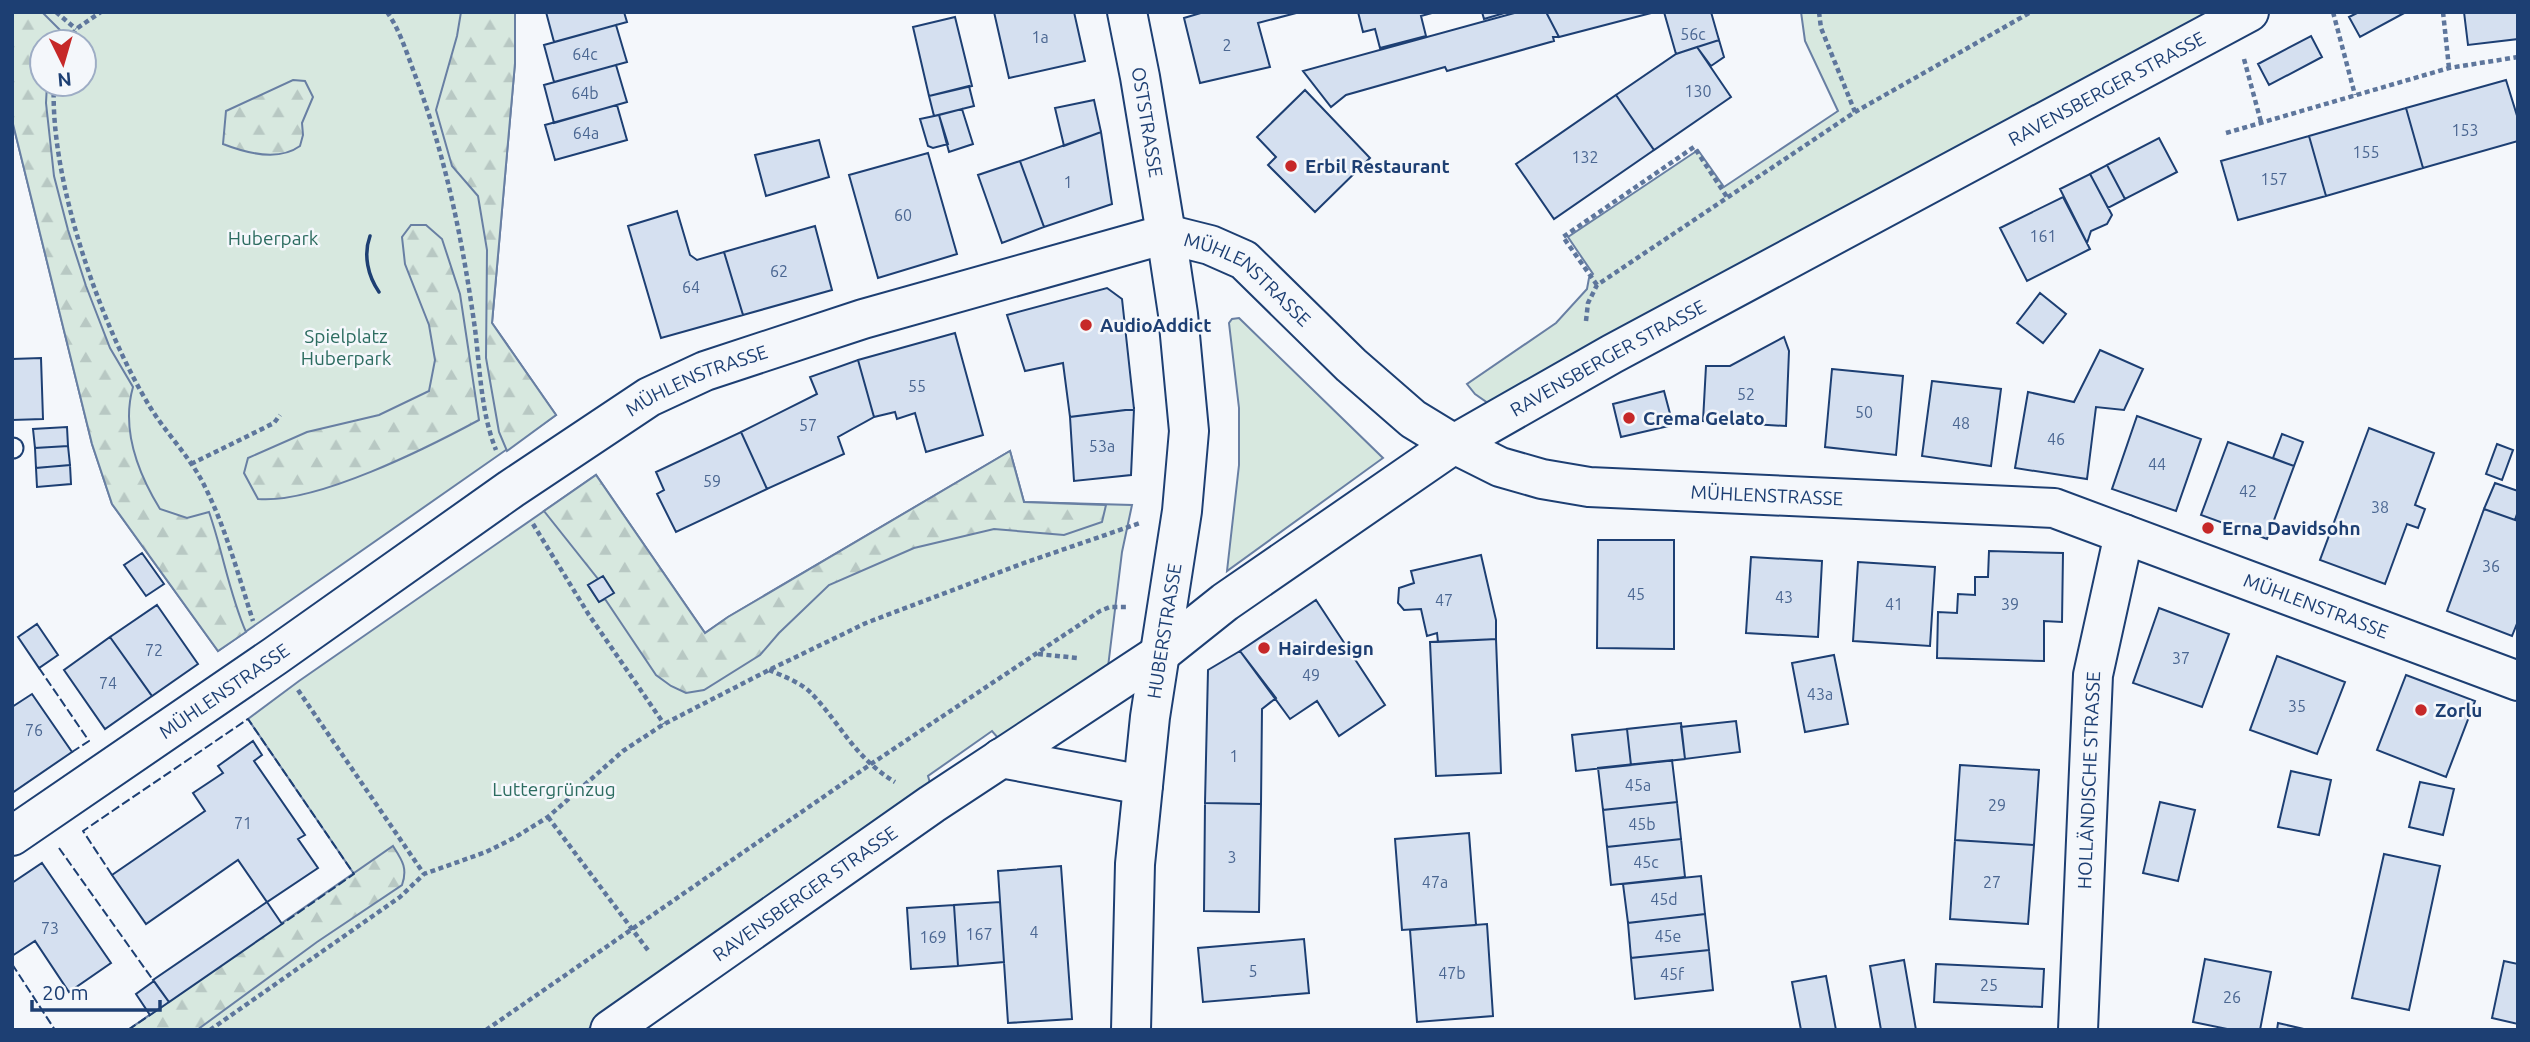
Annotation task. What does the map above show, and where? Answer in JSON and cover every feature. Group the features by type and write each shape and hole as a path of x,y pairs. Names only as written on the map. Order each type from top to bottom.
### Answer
{"street":[{"name":"OSTSTRASSE","path":"1127,12 1167,234"},
{"name":"RAVENSBERGER STRASSE","path":"610,1030 932,804 1161,653 1224,602 1454,444 1591,366 2241,16"},
{"name":"MÜHLENSTRASSE","path":"12,836 275,656 511,489 649,397 705,371 863,319 1167,234 1210,245 1244,260 1351,365 1413,419 1500,467 1542,479 1588,487 2054,508 2518,681"},
{"name":"HUBERSTRASSE","path":"1131,1030 1135,863 1150,717 1168,607 1189,431 1167,234"},
{"name":"HOLLÄNDISCHE STRASSE","path":"2078,1030 2093,675 2124,534"},
{"path":"1001,758 1143,785"}],"path":[{"path":"56,12 75,28"},
{"path":"78,28 102,12"},
{"path":"387,12 405,48 431,117 467,270 485,411 492,441 511,489 589,615 664,724"},
{"path":"1819,12 1821,27 1855,112"},
{"path":"1591,366 1585,327 1588,303 1597,285 1855,112 2031,12"},
{"path":"2333,12 2355,95"},
{"path":"2443,12 2449,68"},
{"path":"2241,16 2261,122"},
{"path":"2226,133 2449,68 2518,57"},
{"path":"54,98 54,117 76,231 116,340 150,407 191,464 221,520 253,623 424,874"},
{"path":"1597,285 1563,237 1694,147 1727,197"},
{"path":"191,464 274,423 279,415"},
{"path":"210,1030 400,897 424,874 486,852 548,817 623,751 664,724 878,618 1110,532 1181,511"},
{"path":"486,1030 871,764 1100,611 1110,607 1168,607"},
{"path":"769,670 811,692 856,751 880,772 932,804"},
{"path":"548,817 675,985"}],"green space":[{"name":"Huberpark","path":"12,12 515,12 515,63 492,323 556,415 218,651 112,504 92,444 12,120"},
{"path":"12,12 43,13 58,28 28,28 28,98 46,98 54,176 86,286 110,348 133,387 130,435 145,481 160,509 187,518 209,512 246,632 218,651 112,504 92,444 12,120"},
{"path":"461,12 515,12 515,63 492,323 556,415 507,451 499,432 486,358 487,250 478,196 452,166 436,110"},
{"path":"1801,12 2222,12 1498,410 1475,394 1467,384 1556,323 1587,289 1589,278 1593,274 1568,237 1698,150 1724,187 1838,111 1805,41"},
{"path":"293,80 305,81 313,97 302,123 300,146 282,154 272,155 252,153 223,144 226,111"},
{"path":"411,225 426,225 442,239 460,294 479,420 402,459 340,484 310,493 258,499 244,473 248,458 307,432 379,415 429,391 435,360 429,325 405,264 402,237"},
{"path":"1239,318 1383,458 1227,571 1239,465 1239,408 1229,323 1232,319"},
{"name":"Luttergrünzug","path":"1010,451 1024,502 1132,505 1122,552 1108,667 998,738 992,731 928,776 932,790 587,1030 128,1030 354,874 248,719 596,475 705,633"},
{"path":"1010,451 1024,502 1106,505 1102,522 1064,535 994,529 914,548 829,585 760,655 704,690 686,693 656,675 605,599 599,602 588,585 598,579 544,511 596,475 705,633"},
{"path":"393,846 403,864 402,885 317,942 197,1030 128,1030"}],"building":[{"path":"546,12 624,12 627,22 554,42"},
{"path":"994,12 1074,12 1085,61 1009,78"},
{"path":"1204,12 1300,12 1258,23 1270,67 1200,83 1184,18"},
{"path":"1358,12 1432,13 1421,16 1426,36 1380,48 1375,29 1363,32"},
{"path":"1482,12 1508,12 1484,19"},
{"path":"1518,12 1546,12 1559,37 1553,37 1554,41 1447,71 1445,67 1346,95 1331,107 1303,71"},
{"path":"1546,12 1655,12 1559,37"},
{"path":"1664,12 1711,12 1719,40 1676,54"},
{"path":"2359,12 2406,12 2360,37 2349,17"},
{"path":"2464,12 2518,12 2518,39 2468,45"},
{"path":"955,17 972,86 929,96 913,27"},
{"path":"616,25 627,62 554,82 544,45"},
{"path":"2311,36 2322,57 2269,85 2258,64"},
{"path":"1719,40 1724,57 1711,66 1697,47"},
{"path":"1697,47 1731,97 1654,150 1616,95 1676,54"},
{"path":"616,65 627,102 554,123 544,85"},
{"path":"2506,80 2518,119 2518,141 2423,168 2406,108"},
{"path":"969,86 974,106 934,116 929,96"},
{"path":"1305,90 1370,158 1315,212 1268,165 1276,157 1257,137"},
{"path":"1616,95 1654,150 1554,219 1516,164"},
{"path":"1094,100 1101,132 1064,146 1055,108"},
{"path":"617,105 627,140 555,160 545,125"},
{"path":"2406,108 2423,168 2326,196 2309,136"},
{"path":"962,109 973,144 949,152 939,115"},
{"path":"939,115 948,144 933,148 928,146 920,119"},
{"path":"1101,132 1112,204 1044,227 1020,161"},
{"path":"2309,136 2326,196 2238,220 2221,161"},
{"path":"2159,138 2177,172 2125,199 2107,165"},
{"path":"819,140 829,177 766,196 755,155"},
{"path":"928,153 957,254 878,278 849,175"},
{"path":"1020,161 1044,227 1002,243 978,175"},
{"path":"2107,165 2125,199 2108,208 2090,174"},
{"path":"2090,174 2112,215 2107,224 2091,231 2087,243 2060,189"},
{"path":"2063,197 2090,249 2027,281 2000,228"},
{"path":"677,211 690,255 697,260 724,252 743,315 661,338 628,226"},
{"path":"815,226 832,290 743,315 724,252"},
{"path":"1107,288 1122,299 1134,409 1070,417 1063,363 1025,371 1007,315"},
{"path":"2040,293 2066,314 2043,343 2017,323"},
{"path":"955,333 983,435 926,452 915,413 897,419 895,412 874,417 858,360"},
{"path":"1784,337 1789,351 1786,426 1703,421 1706,366 1730,366"},
{"path":"2100,350 2143,369 2124,410 2096,407 2087,479 2015,468 2028,392 2074,402"},
{"path":"41,358 43,419 12,420 12,359"},
{"path":"858,360 874,417 838,437 844,454 767,489 741,432 817,394 810,377"},
{"path":"1832,369 1903,376 1896,455 1825,447"},
{"path":"1932,381 2001,389 1991,466 1922,456"},
{"path":"1664,391 1673,425 1621,437 1613,404"},
{"path":"1134,409 1131,475 1074,481 1070,417"},
{"path":"2137,416 2201,439 2176,511 2112,489"},
{"path":"67,427 68,446 35,448 33,429"},
{"path":"2369,428 2434,453 2415,505 2425,509 2418,528 2407,524 2385,584 2320,560"},
{"path":"741,432 767,489 676,532 657,494 664,490 656,472"},
{"path":"2282,434 2303,442 2294,466 2273,458"},
{"path":"2228,442 2294,466 2267,539 2201,515"},
{"path":"2497,444 2513,450 2502,480 2486,474"},
{"path":"68,446 70,465 36,468 35,448"},
{"path":"70,465 71,484 37,487 36,468"},
{"path":"2495,483 2518,491 2515,520 2484,509"},
{"path":"2484,509 2518,521 2518,621 2512,636 2447,611"},
{"path":"1598,540 1674,540 1674,649 1597,648"},
{"path":"1989,551 2063,553 2062,622 2044,621 2044,661 1937,658 1938,612 1957,613 1958,594 1975,595 1975,577 1988,577"},
{"path":"142,553 164,584 146,596 124,565"},
{"path":"1481,555 1496,620 1496,639 1438,642 1437,633 1427,636 1421,609 1404,610 1398,603 1399,588 1414,583 1411,571"},
{"path":"1751,557 1822,561 1818,637 1746,633"},
{"path":"1858,562 1935,567 1930,646 1853,641"},
{"path":"603,576 614,593 599,602 588,585"},
{"path":"1316,600 1385,705 1339,736 1317,701 1290,719 1240,651"},
{"path":"157,605 198,664 152,696 110,637"},
{"path":"2159,608 2229,634 2202,707 2133,683"},
{"path":"37,624 58,655 39,668 18,637"},
{"path":"110,637 152,696 105,729 64,670"},
{"path":"1496,639 1501,773 1436,776 1430,642"},
{"path":"1240,651 1276,698 1262,709 1261,804 1205,803 1208,670"},
{"path":"1834,655 1848,724 1805,732 1792,663"},
{"path":"2277,656 2345,682 2317,754 2250,730"},
{"path":"2406,675 2475,701 2446,777 2377,750"},
{"path":"32,694 72,752 12,793 12,707"},
{"path":"1736,721 1740,752 1685,759 1681,727"},
{"path":"1681,723 1685,759 1631,765 1627,729"},
{"path":"1627,729 1631,765 1576,771 1572,735"},
{"path":"253,741 262,755 254,761 305,835 298,839 318,868 267,902 238,860 146,924 112,875 205,811 193,793 223,773 218,766"},
{"path":"1672,760 1677,802 1603,810 1598,768"},
{"path":"1960,765 2039,770 2034,845 1955,840"},
{"path":"2291,771 2331,780 2319,835 2278,827"},
{"path":"2420,782 2454,789 2443,835 2409,827"},
{"path":"1677,802 1681,839 1607,847 1603,810"},
{"path":"2160,802 2195,810 2178,881 2143,873"},
{"path":"1205,803 1261,804 1259,912 1204,911"},
{"path":"1469,833 1476,925 1402,930 1395,839"},
{"path":"1681,839 1685,877 1611,885 1607,847"},
{"path":"1955,840 2034,845 2028,924 1950,919"},
{"path":"2384,854 2440,866 2409,1010 2352,998"},
{"path":"42,863 111,963 69,992 35,941 12,956 12,883"},
{"path":"1061,866 1072,1019 1008,1023 998,871"},
{"path":"1701,876 1705,914 1628,923 1623,884"},
{"path":"267,902 282,924 169,1002 153,980"},
{"path":"1000,902 1004,962 958,966 954,905"},
{"path":"954,905 958,966 911,969 907,908"},
{"path":"1705,914 1709,950 1631,958 1628,923"},
{"path":"1487,924 1493,1016 1417,1022 1410,930"},
{"path":"1304,939 1309,993 1203,1002 1198,948"},
{"path":"1709,950 1713,990 1635,999 1631,958"},
{"path":"2205,959 2271,972 2260,1030 2232,1030 2193,1022"},
{"path":"1904,960 1916,1030 1881,1030 1870,966"},
{"path":"2504,961 2518,964 2518,1024 2492,1018"},
{"path":"1936,964 2044,969 2042,1007 1934,1002"},
{"path":"1826,976 1836,1030 1801,1030 1792,982"},
{"path":"154,981 169,1002 150,1015 136,994"},
{"path":"2278,1023 2308,1030 2277,1030"}],"fence":[{"path":"39,668 89,741 72,752"},
{"path":"112,875 83,831 248,719 354,874 282,924"},
{"path":"59,848 153,980"},
{"path":"12,964 55,1030"},
{"path":"128,1030 150,1015"}],"wall":[{"path":"370,236 368,265 379,292"}],"place":[{"name":"Erbil Restaurant","path":"1291,166"},
{"name":"AudioAddict","path":"1086,325"},
{"name":"Crema Gelato","path":"1629,418"},
{"name":"Erna Davidsohn","path":"2208,528"},
{"name":"Hairdesign","path":"1264,648"},
{"name":"Zorlu","path":"2421,710"}],"park label":[{"name":"Spielplatz Huberpark","path":"346,347"}]}
